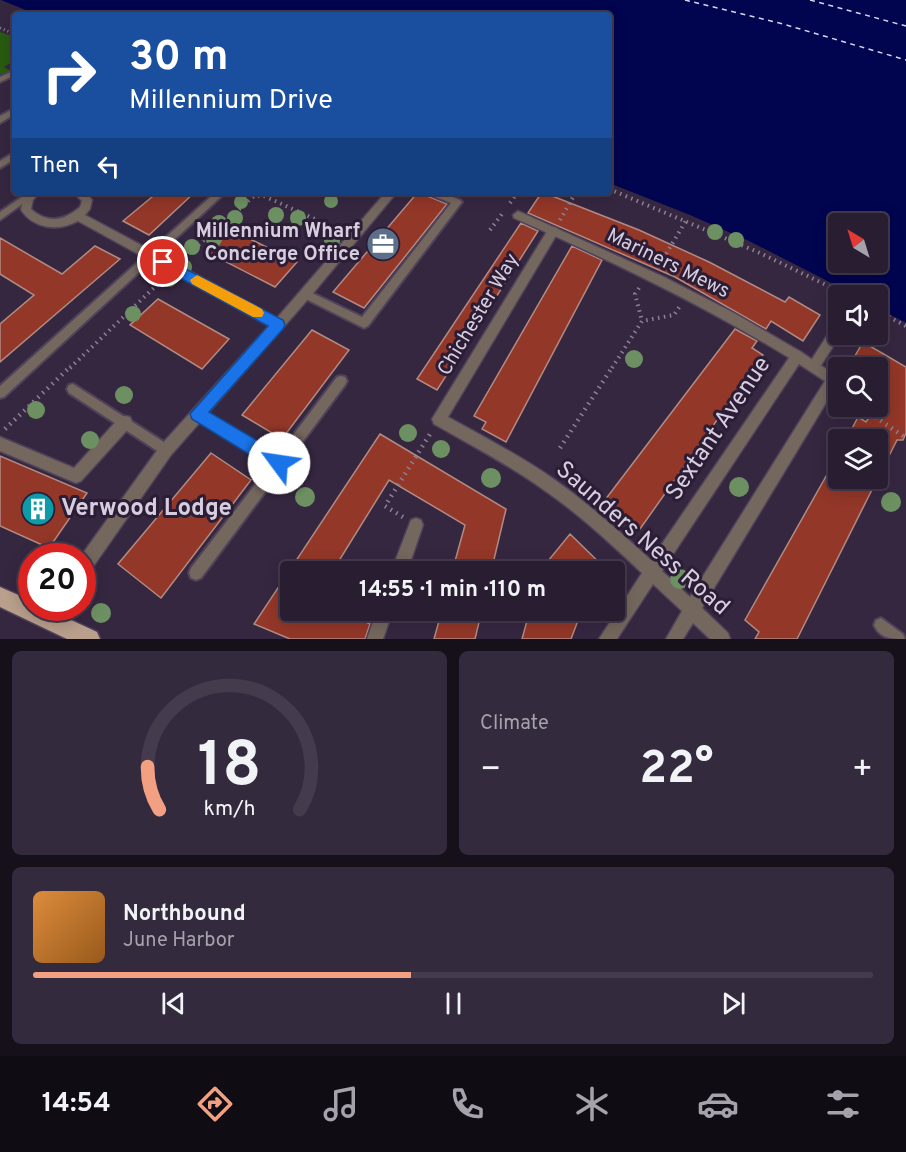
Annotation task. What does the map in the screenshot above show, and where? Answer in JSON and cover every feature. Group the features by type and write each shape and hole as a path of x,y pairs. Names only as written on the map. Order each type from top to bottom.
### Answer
{"main road":[{"path":"0,597 18,603"},
{"path":"57,621 65,634 90,639"}],"street":[{"path":"33,195 26,205 26,210 40,221 60,225 78,216 87,204 83,195"},
{"path":"96,548 166,450 306,294 389,195"},
{"name":"Mariners Mews","path":"518,215 651,274 758,331 797,356"},
{"path":"78,216 278,325"},
{"name":"Chichester Way","path":"439,419 553,231"},
{"path":"814,366 828,344"},
{"name":"Sextant Avenue","path":"607,639 797,356 833,379 674,639"},
{"name":"Saunders Ness Road","path":"439,419 503,456 564,496 722,639"},
{"path":"0,444 76,477 125,422"},
{"path":"403,561 416,525"},
{"path":"375,639 381,621"}],"lane":[{"path":"0,217 31,195"},
{"path":"0,393 219,195"},
{"path":"306,294 364,323 457,202 439,195"},
{"path":"196,573 341,381"},
{"path":"73,389 166,450"},
{"path":"198,414 279,463"},
{"path":"881,625 898,639"}],"path":[{"path":"612,190 687,219 780,260 828,285"},
{"path":"553,231 574,195"},
{"path":"0,433 174,268 254,196 264,196 354,237"},
{"path":"642,321 635,294 687,219"},
{"path":"560,448 642,321 674,315 689,294"},
{"path":"888,316 906,326"},
{"path":"875,417 906,438"},
{"path":"416,525 385,506 439,419"}],"green space":[{"path":"0,32 12,36 12,62 4,67 11,71 4,76 0,74"}],"shaded area":[{"path":"1,0 906,0 906,323 888,313 888,285 835,285 749,241 612,184 612,12 31,12"}],"building":[{"path":"154,195 192,195 149,235 123,221"},
{"path":"415,195 426,195 447,204 364,308 333,292"},
{"path":"540,195 550,195 639,230 709,262 785,302 789,297 820,315 803,341 771,321 766,329 675,277 528,213"},
{"path":"521,223 538,231 437,390 417,379"},
{"path":"230,229 297,262 275,287 207,252"},
{"path":"0,238 62,274 95,246 120,259 0,362 0,324 34,295 0,274"},
{"path":"572,246 602,260 506,442 482,429 486,422 474,416"},
{"path":"158,299 229,339 202,369 130,325"},
{"path":"735,329 757,341 752,348 763,355 640,529 628,520 623,526 603,509 608,503 605,500"},
{"path":"312,330 349,350 282,439 242,415"},
{"path":"861,345 868,345 906,367 906,433 903,440 897,440 888,458 888,429 852,429 858,417 866,422 869,417 888,417 888,357 854,357"},
{"path":"380,434 506,509 494,561 455,561 465,525 389,480 339,561 296,561"},
{"path":"211,453 251,480 161,598 118,564"},
{"name":"Verwood Lodge","path":"0,456 87,493 52,543 38,543 0,526"},
{"path":"828,473 828,489 872,489 797,639 755,639 759,632 745,620"},
{"path":"570,534 598,561 548,561"},
{"path":"280,585 280,621 364,621 370,624 365,639 290,639 254,624"},
{"path":"439,621 479,621 475,639 434,639"},
{"path":"527,621 578,621 571,639 522,639"}],"ferry route":[{"path":"685,0 783,24 906,60"},
{"path":"810,0 906,26"}],"slow traffic":[{"path":"197,280 257,313"}],"place":[{"name":"Millennium Wharf Concierge Office","path":"383,244"},
{"name":"Verwood Lodge","path":"38,509"}],"route":[{"path":"163,262 278,325 198,414 279,463"}]}
